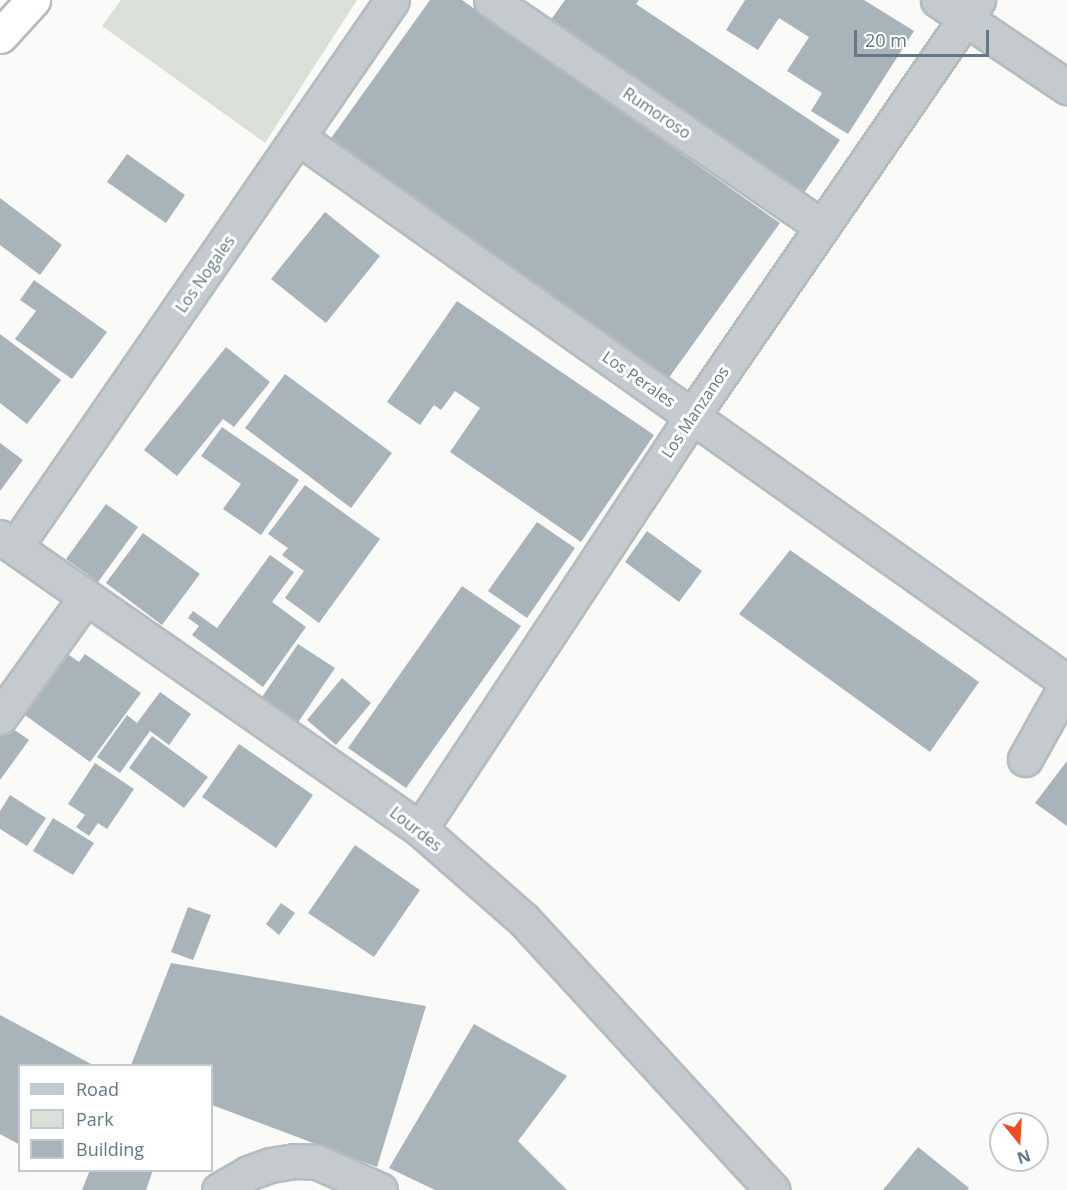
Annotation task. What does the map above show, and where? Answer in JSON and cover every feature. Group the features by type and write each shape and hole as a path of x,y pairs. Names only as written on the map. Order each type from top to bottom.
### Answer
{"highway":[{"path":"0,36 33,0"}],"street":[{"name":"Los Nogales","path":"7,542 299,138 393,0"},
{"name":"Rumoroso","path":"491,0 822,226"},
{"path":"938,0 971,9 1067,87"},
{"name":"Los Manzanos","path":"420,829 692,416 971,9"},
{"name":"Los Perales","path":"299,138 1067,683"},
{"name":"Lourdes","path":"7,542 420,829 524,920 772,1190"},
{"path":"0,717 86,597"},
{"path":"1025,759 1067,683"},
{"path":"219,1190 248,1173 270,1165 294,1161 317,1162 380,1190"}],"green space":[{"path":"121,0 357,0 265,143 102,26"}],"building":[{"path":"430,0 462,0 780,223 668,379 329,141"},
{"path":"565,0 639,0 636,4 840,140 802,196 550,21"},
{"path":"745,0 864,0 914,31 848,134 811,111 822,93 787,71 809,37 779,18 758,50 726,30"},
{"path":"127,154 185,195 166,223 107,182"},
{"path":"0,198 62,245 40,275 0,245"},
{"path":"325,212 380,256 326,323 271,279"},
{"path":"34,280 107,332 72,379 15,339 36,311 20,300"},
{"path":"457,301 654,435 581,542 450,452 480,408 455,391 441,410 434,405 420,425 387,402"},
{"path":"0,334 61,380 27,424 0,403"},
{"path":"226,347 270,382 234,427 223,419 177,476 144,450"},
{"path":"285,374 392,453 351,508 245,428"},
{"path":"222,427 299,480 261,535 223,509 241,484 201,456"},
{"path":"0,443 23,460 0,491"},
{"path":"305,485 380,539 319,623 285,598 304,571 282,555 288,548 268,534"},
{"path":"106,504 138,527 98,582 66,559"},
{"path":"537,522 575,548 527,618 488,591"},
{"path":"647,531 702,571 679,602 625,562"},
{"path":"143,533 200,574 162,625 106,583"},
{"path":"790,550 979,682 930,752 739,614"},
{"path":"270,555 294,572 272,602 306,627 263,687 192,635 199,626 188,618 193,611 217,628"},
{"path":"462,586 521,626 406,788 348,748"},
{"path":"48,640 79,662 85,654 141,693 90,762 4,700"},
{"path":"298,644 335,668 297,724 260,700"},
{"path":"342,678 371,703 336,745 307,720"},
{"path":"160,692 191,714 169,745 150,731 120,773 97,757 127,715 137,723"},
{"path":"3,722 29,740 0,780 0,726"},
{"path":"152,736 208,777 184,808 129,768"},
{"path":"239,744 313,795 276,848 202,797"},
{"path":"1067,761 1067,826 1035,803"},
{"path":"95,763 134,789 107,829 98,823 89,836 76,827 85,815 68,804"},
{"path":"10,795 46,818 27,846 0,829 0,811"},
{"path":"53,818 94,843 73,875 33,851"},
{"path":"355,845 420,890 374,957 308,913"},
{"path":"281,903 295,913 279,935 266,924"},
{"path":"188,907 211,915 193,960 171,952"},
{"path":"171,963 426,1006 377,1167 213,1105 213,1064 131,1064"},
{"path":"0,1015 91,1064 18,1064 18,1144 0,1134"},
{"path":"474,1024 567,1076 518,1141 567,1190 435,1190 389,1168"},
{"path":"918,1147 969,1188 967,1190 883,1190"},
{"path":"89,1172 152,1172 146,1190 82,1190"}]}
